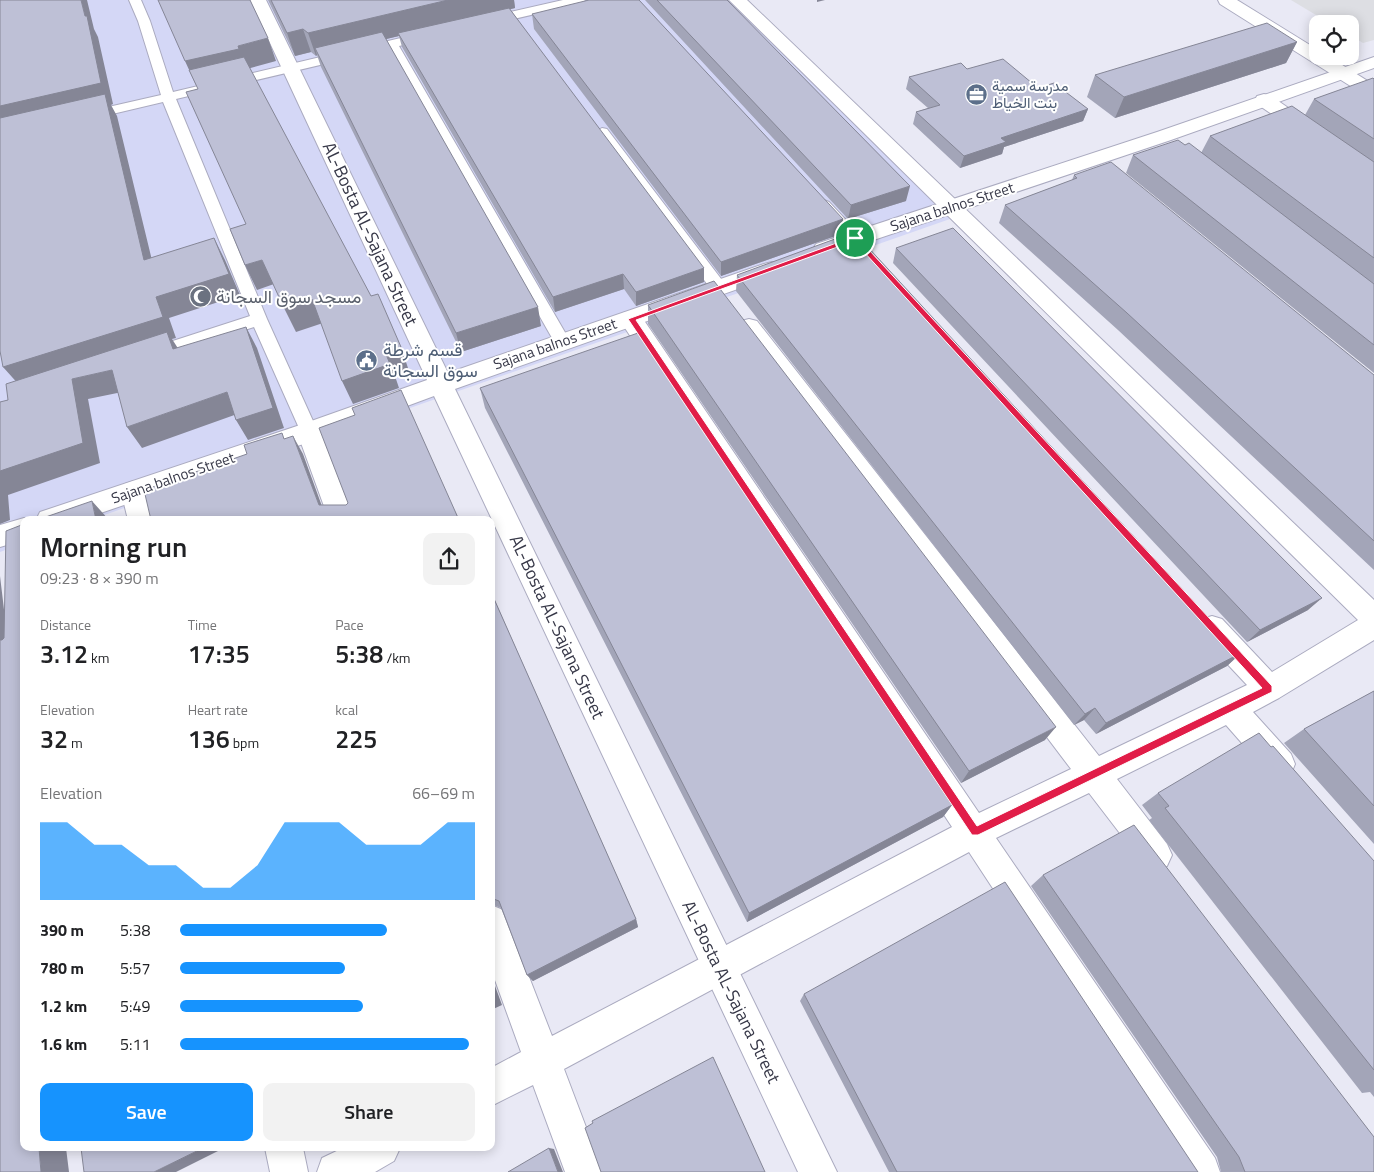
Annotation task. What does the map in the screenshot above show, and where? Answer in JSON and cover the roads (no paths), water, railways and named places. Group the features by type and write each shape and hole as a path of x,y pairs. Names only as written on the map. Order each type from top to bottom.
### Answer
{"street":[{"name":"AL-Bosta AL-Sajana Street","path":"258,0 818,1172"},
{"path":"737,0 953,207 1374,618"},
{"path":"1226,0 1374,93"},
{"name":"Sajana balnos Street","path":"61,516 309,432 562,341 632,319 855,238 953,207 1103,166 1172,142 1264,100 1374,62"},
{"path":"1264,100 1327,144"},
{"path":"855,238 875,260"},
{"path":"719,288 1171,875"},
{"path":"632,319 1201,1172"},
{"path":"309,432 340,516"},
{"path":"134,491 140,516"},
{"path":"11,533 14,561"},
{"path":"1195,609 1269,689"},
{"path":"495,1086 975,832 1231,709 1269,689 1374,625"},
{"path":"1231,709 1296,782"},
{"path":"495,933 584,1172"},
{"path":"285,1151 289,1172"},
{"path":"336,1172 375,1151"}],"lane":[{"path":"135,0 168,97 259,319 309,432"},
{"path":"476,24 514,14 534,5 579,0"},
{"path":"514,14 525,30"},
{"path":"75,119 439,33"},
{"path":"392,45 562,341"},
{"path":"596,124 719,288"},
{"path":"815,195 855,238"},
{"path":"139,358 259,319"}],"place":[{"name":"مدرسة سمية بنت الخياط","path":"976,95"},
{"name":"مسجد سوق السجانة","path":"200,297"},
{"name":"قسم شرطة سوق السجانة","path":"367,360"}]}
